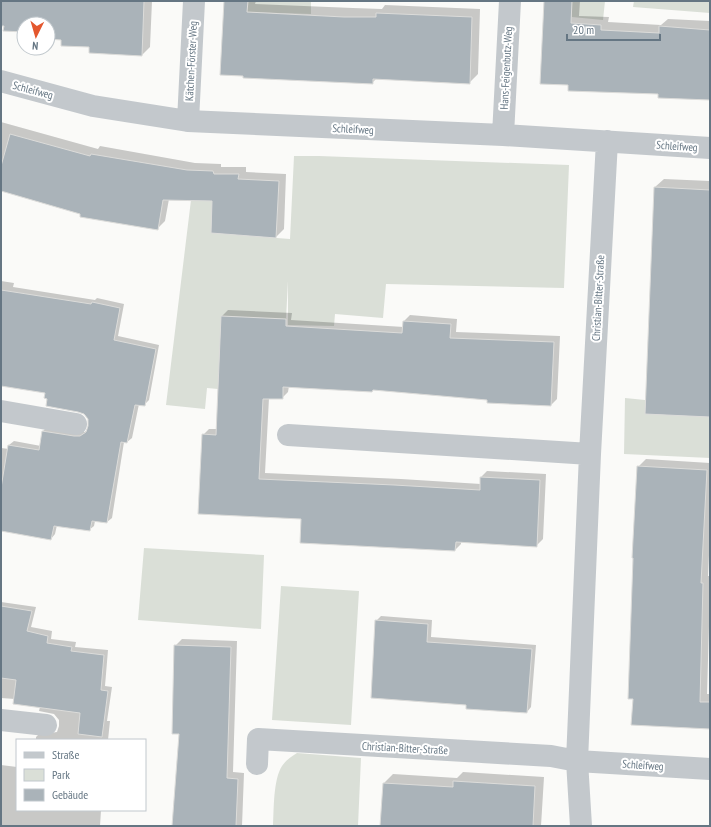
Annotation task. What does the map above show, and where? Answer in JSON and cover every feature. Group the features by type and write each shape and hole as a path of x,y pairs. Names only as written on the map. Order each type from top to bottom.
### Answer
{"street":[{"name":"Kätchen-Förster-Weg","path":"188,121 194,1"},
{"name":"Hans-Feigenbutz-Weg","path":"503,135 510,1"},
{"name":"Schleifweg","path":"1,81 93,106 188,121 503,135 710,148"},
{"name":"Christian-Bitter-Straße","path":"581,826 577,761 590,454 607,141"},
{"path":"1,411 76,424"},
{"path":"288,435 590,454"},
{"path":"1,720 46,725"},
{"name":"Christian-Bitter-Straße","path":"257,764 258,739 551,756 577,761"},
{"name":"Schleifweg","path":"577,761 710,769"}],"green space":[{"path":"248,1 311,1 311,14 247,12"},
{"path":"572,1 605,1 603,20 572,17"},
{"path":"634,1 710,1 710,13 633,7"},
{"path":"294,156 569,165 564,288 386,284 383,318 335,314 334,326 288,325 288,281 286,319 221,316 218,389 207,388 205,409 166,405 191,200 212,201 211,233 290,239"},
{"path":"625,398 645,400 645,414 710,417 710,458 624,454"},
{"path":"144,548 264,555 261,629 138,620"},
{"path":"281,586 359,591 351,725 272,720"},
{"path":"297,753 361,758 358,826 273,826 274,795 279,772 285,762"}],"building":[{"path":"1,1 144,1 142,56 89,53 89,47 61,46 61,40 56,40 56,16 16,16 16,32 3,31 4,26 1,26"},
{"path":"224,1 248,1 247,12 344,17 376,17 376,13 472,17 470,84 373,79 373,84 243,78 243,76 220,75"},
{"path":"544,1 572,1 571,23 601,25 601,30 659,33 659,26 710,30 710,100 658,98 658,94 568,91 568,85 540,84"},
{"path":"10,134 90,156 91,154 187,170 213,171 214,174 239,174 238,179 279,181 276,238 211,233 212,201 163,200 158,230 80,217 80,214 1,191 1,166"},
{"path":"654,187 710,190 710,417 645,414"},
{"path":"1,290 91,304 92,302 120,308 114,340 156,349 145,406 135,405 127,443 121,442 107,523 92,521 90,531 54,526 51,540 1,531 1,488 8,445 39,450 42,431 80,436 86,432 88,419 84,414 78,412 46,406 47,399 44,398 45,393 1,386"},
{"path":"221,316 286,319 286,326 402,333 403,321 451,324 450,338 554,342 551,406 487,403 487,400 373,390 372,392 283,387 283,399 263,399 259,479 480,490 480,477 540,480 537,547 456,542 455,551 300,543 301,519 198,514 202,434 216,435"},
{"path":"637,466 707,470 701,583 703,583 700,702 710,702 710,729 631,725 633,699 628,699 632,558"},
{"path":"1,606 32,611 27,631 48,636 47,643 72,647 71,651 104,655 101,690 108,691 102,737 78,734 80,713 13,704 16,680 1,678"},
{"path":"375,620 428,624 427,642 532,649 527,713 466,709 466,705 371,698"},
{"path":"174,645 231,647 227,778 238,779 236,826 172,826 179,734 172,734"},
{"path":"453,781 535,786 533,826 380,826 383,783 453,787"}]}
